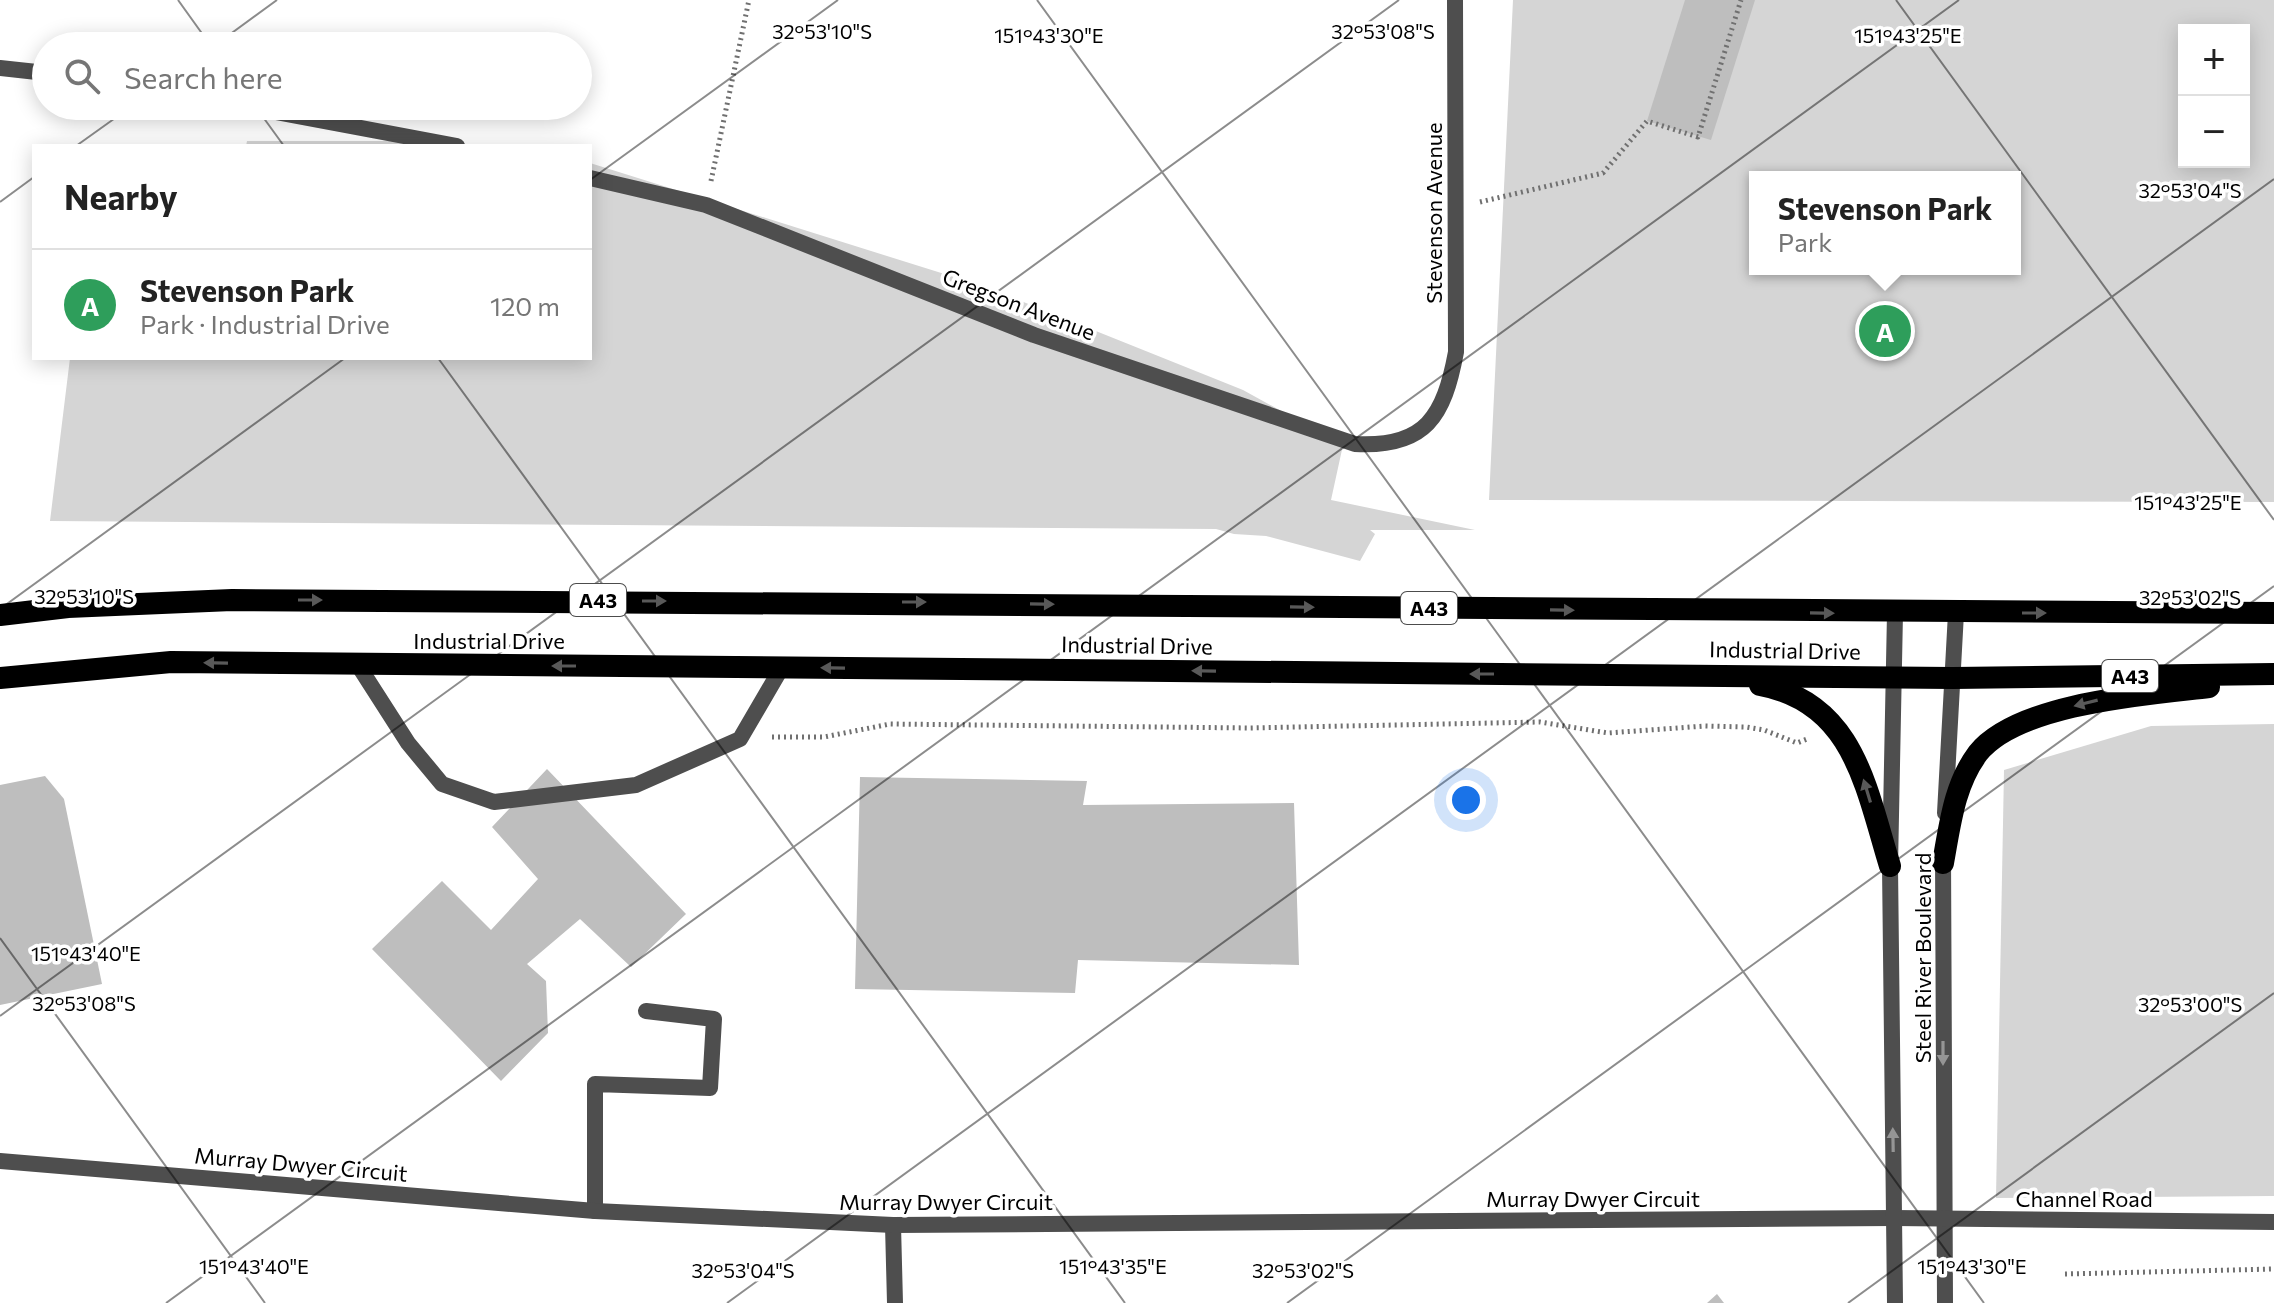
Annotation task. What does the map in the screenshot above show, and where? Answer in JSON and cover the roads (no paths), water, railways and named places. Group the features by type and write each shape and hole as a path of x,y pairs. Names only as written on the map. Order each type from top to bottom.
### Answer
{"highway":[{"name":"Industrial Drive","path":"0,615 68,607 232,600 1895,613 2274,613"},
{"name":"Industrial Drive","path":"0,678 171,662 1953,678 2274,677"},
{"path":"1700,675 1787,690 1813,704 1829,719 1858,764 1890,866"},
{"path":"1943,863 1954,801 1964,775 1980,751 2013,729 2093,701 2274,677"}],"street":[{"name":"Stevenson Avenue","path":"1431,421 1448,393 1456,352 1455,0"},
{"path":"0,68 32,71"},
{"path":"319,120 446,144"},
{"name":"Gregson Avenue","path":"592,178 706,205 1034,335 1355,444 1384,445 1407,438 1431,421"},
{"name":"Steel River Boulevard","path":"1895,613 1890,866 1895,1303"},
{"name":"Steel River Boulevard","path":"1945,1303 1943,863 1956,613"},
{"path":"358,665 408,743 442,784 494,802 636,785 740,739 782,667"},
{"path":"595,1211 595,1084 710,1088 714,1019 646,1011"},
{"name":"Murray Dwyer Circuit","path":"0,1161 595,1211 893,1225 1894,1218"},
{"name":"Channel Road","path":"1894,1218 2274,1222"},
{"path":"893,1225 895,1303"}],"place":[{"name":"Stevenson Park","path":"1885,331"}]}
